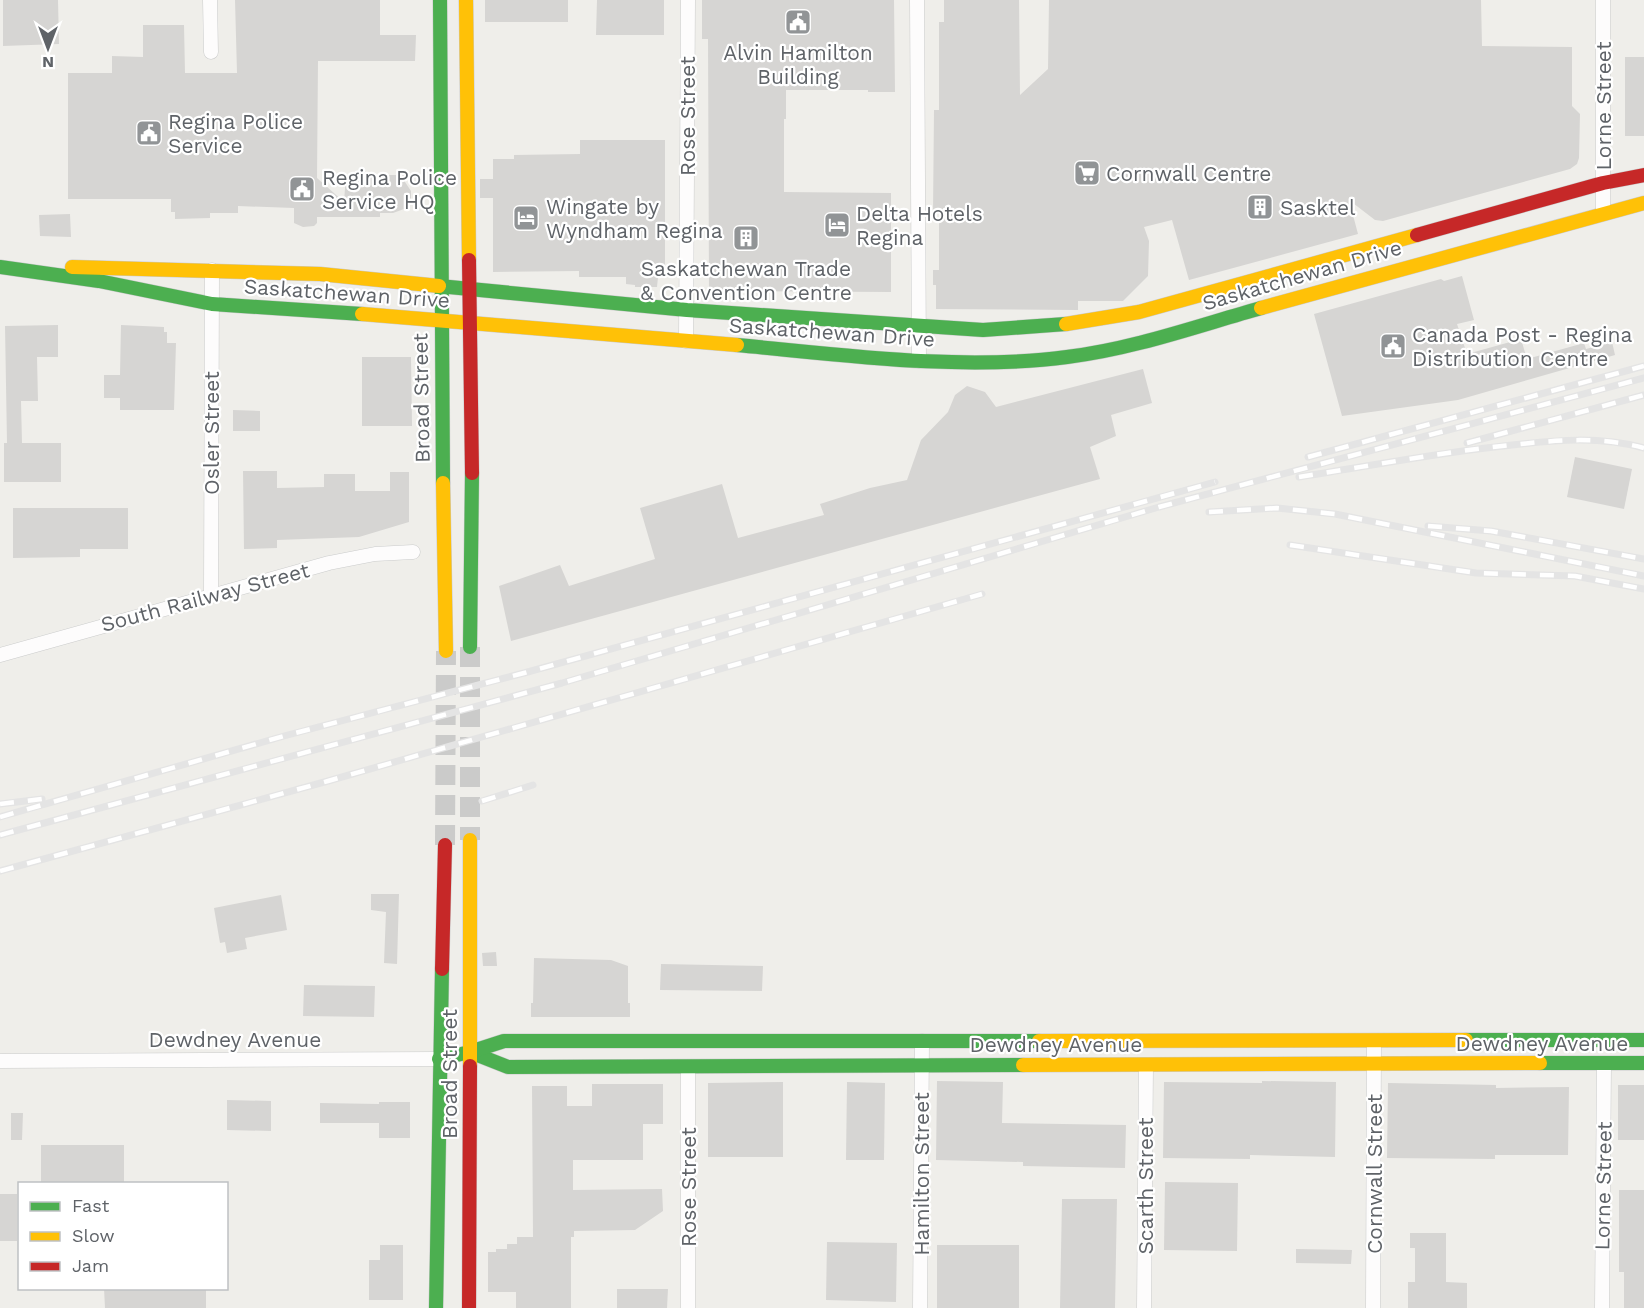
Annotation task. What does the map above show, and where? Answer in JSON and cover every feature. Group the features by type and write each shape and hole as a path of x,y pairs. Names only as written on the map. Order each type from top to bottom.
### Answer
{"main road":[{"name":"Broad Street","path":"440,0 441,320 446,651"},
{"path":"466,0 472,496 470,647"},
{"name":"Saskatchewan Drive","path":"0,266 320,274 687,310 983,330 1027,329 1068,326 1139,312 1603,183 1644,175"},
{"name":"Saskatchewan Drive","path":"0,266 99,281 212,304 441,320 919,362 1027,361 1097,352 1128,345 1644,203"},
{"name":"Broad Street","path":"469,1308 470,840"},
{"name":"Broad Street","path":"436,1308 439,1059 445,845"},
{"name":"Dewdney Avenue","path":"439,1059 504,1041 1644,1040"},
{"name":"Dewdney Avenue","path":"470,1052 508,1066 1644,1064"}],"street":[{"path":"210,0 211,52"},
{"name":"Rose Street","path":"686,341 688,0"},
{"path":"917,0 919,362"},
{"name":"Lorne Street","path":"1603,0 1604,213"},
{"name":"Osler Street","path":"211,596 212,270"},
{"name":"South Railway Street","path":"0,655 328,563 375,554 413,552"},
{"name":"Hamilton Street","path":"920,1308 922,1041"},
{"name":"Cornwall Street","path":"1373,1308 1374,1041"},
{"name":"Dewdney Avenue","path":"0,1061 439,1059"},
{"name":"Lorne Street","path":"1602,1308 1604,1064"},
{"name":"Scarth Street","path":"1144,1308 1146,1065"},
{"name":"Rose Street","path":"688,1066 688,1308"}],"building":[{"path":"3,0 58,0 59,44 3,46"},
{"path":"235,0 380,0 380,35 416,35 415,61 318,61 317,178 344,202 346,175 405,175 411,198 404,209 393,213 380,213 380,217 317,217 317,223 314,226 303,227 294,223 294,208 238,206 238,213 210,213 210,218 175,219 175,212 171,212 171,199 68,199 68,73 112,73 112,56 143,57 143,25 184,25 185,73 237,73"},
{"path":"485,0 568,0 568,22 485,22"},
{"path":"597,0 664,0 664,35 596,35"},
{"path":"702,0 894,0 895,92 786,90 786,119 784,119 784,192 891,193 891,292 709,291 708,39 702,39"},
{"path":"944,0 1019,0 1020,95 1048,69 1049,0 1481,0 1482,46 1572,47 1572,106 1580,114 1579,158 1577,164 1570,169 1383,221 1375,220 1349,200 1358,234 1189,280 1172,220 1144,227 1149,241 1148,276 1123,301 1078,301 1078,310 936,309 936,285 933,285 933,270 939,270 939,214 933,213 934,110 939,110 939,22 944,22"},
{"path":"1625,57 1644,57 1644,136 1625,136"},
{"path":"580,140 665,140 665,277 658,277 657,287 635,287 635,285 626,284 626,277 579,277 579,271 493,272 493,198 480,198 480,179 493,179 493,159 514,159 514,155 580,154"},
{"path":"70,214 71,237 40,236 39,215"},
{"name":"Canada Post - Regina Distribution Centre","path":"1462,276 1474,320 1457,324 1467,354 1521,339 1527,359 1584,343 1586,349 1612,342 1615,355 1458,400 1342,416 1314,314 1441,279 1444,281"},
{"path":"58,325 58,357 37,357 38,401 21,401 22,443 61,443 61,482 4,482 4,443 7,443 5,326"},
{"path":"121,325 164,327 164,332 167,332 167,343 176,343 174,410 120,410 120,398 104,398 104,375 120,375"},
{"path":"362,357 411,357 412,426 362,426"},
{"path":"1143,369 1152,403 1111,415 1116,436 1090,447 1100,479 511,641 499,586 560,565 569,586 655,559 640,508 722,484 738,538 824,515 820,504 870,488 907,480 921,440 948,412 955,395 967,386 985,392 996,407"},
{"path":"233,410 260,411 260,431 233,431"},
{"path":"1575,457 1632,469 1624,509 1567,497"},
{"path":"243,471 277,471 277,488 324,487 324,474 355,474 355,491 390,491 390,472 409,472 409,522 359,537 277,540 277,548 244,549"},
{"path":"13,508 128,508 128,549 80,549 80,557 13,558"},
{"path":"371,894 399,894 397,964 384,963 386,912 371,910"},
{"path":"281,895 287,930 245,938 247,949 227,953 225,942 220,943 214,908"},
{"path":"496,952 497,966 483,966 482,953"},
{"path":"534,958 611,960 628,966 630,1017 531,1017"},
{"path":"661,964 763,966 762,991 660,990"},
{"path":"304,985 375,986 374,1017 303,1016"},
{"path":"937,1081 1003,1082 1002,1123 1126,1125 1125,1168 1023,1166 1023,1162 936,1160"},
{"path":"1262,1081 1336,1082 1335,1157 1250,1155 1250,1159 1163,1158 1164,1082 1262,1083"},
{"path":"783,1082 783,1157 708,1157 708,1083"},
{"path":"847,1082 885,1083 884,1160 846,1160"},
{"path":"1388,1083 1496,1085 1496,1088 1569,1087 1568,1155 1495,1155 1495,1159 1387,1158"},
{"path":"592,1084 663,1084 663,1124 643,1124 643,1160 573,1160 573,1190 662,1189 663,1211 635,1230 574,1231 574,1237 571,1237 571,1308 516,1308 516,1292 488,1292 488,1252 507,1249 507,1244 517,1244 517,1237 533,1237 532,1086 567,1086 567,1106 592,1106"},
{"path":"1618,1085 1644,1085 1644,1140 1618,1140"},
{"path":"227,1100 271,1101 271,1131 227,1130"},
{"path":"379,1102 410,1102 410,1138 379,1138 379,1123 320,1123 320,1103 379,1104"},
{"path":"11,1113 23,1113 22,1140 11,1140"},
{"path":"41,1145 124,1145 124,1182 41,1182"},
{"path":"1165,1182 1238,1183 1237,1251 1164,1250"},
{"path":"1619,1190 1644,1190 1644,1308 1624,1308 1624,1272 1619,1272"},
{"path":"0,1194 17,1194 17,1241 0,1241"},
{"path":"1062,1199 1117,1199 1115,1308 1060,1308"},
{"path":"1410,1233 1446,1233 1446,1282 1467,1283 1467,1308 1408,1308 1408,1282 1415,1282 1415,1248 1410,1248"},
{"path":"827,1242 897,1243 896,1302 826,1300"},
{"path":"380,1245 403,1245 403,1300 369,1300 369,1260 380,1260"},
{"path":"937,1245 1019,1245 1019,1308 937,1308"},
{"path":"1296,1249 1352,1250 1351,1264 1296,1263"},
{"path":"617,1289 668,1289 667,1308 617,1308"},
{"path":"104,1290 206,1290 206,1308 105,1308"}],"tunnel":[{"path":"470,647 470,840"},
{"path":"445,845 446,651"}],"railway":[{"path":"1308,457 1644,366"},
{"path":"0,835 562,683 1159,507 1644,378"},
{"path":"1467,443 1644,395"},
{"path":"1299,477 1459,451 1545,442 1594,440 1644,448"},
{"path":"0,817 284,736 524,673 1215,482"},
{"path":"1209,512 1277,508 1335,514 1644,576"},
{"path":"1428,526 1491,531 1644,559"},
{"path":"1290,545 1476,573 1575,576 1644,589"},
{"path":"0,871 328,781 982,594"},
{"path":"482,801 533,785"},
{"path":"0,804 42,799"}],"traffic: fast":[{"path":"440,0 443,483"},
{"path":"0,267 99,281 212,304 362,314"},
{"path":"439,286 687,310 983,330 1066,324"},
{"path":"737,345 902,360 1027,361 1067,357 1116,348 1261,308"},
{"path":"470,647 472,473"},
{"path":"436,1308 442,969"},
{"path":"1466,1040 1644,1040"},
{"path":"439,1059 504,1041 1039,1041"},
{"path":"470,1052 508,1067 1023,1065"},
{"path":"1540,1063 1644,1063"}],"traffic: slow":[{"path":"466,0 469,260"},
{"path":"1261,308 1644,203"},
{"path":"1066,324 1139,312 1417,235"},
{"path":"72,267 320,274 439,286"},
{"path":"362,314 737,345"},
{"path":"443,483 446,651"},
{"path":"470,840 470,1066"},
{"path":"1039,1041 1466,1040"},
{"path":"1023,1065 1540,1063"}],"traffic: jam":[{"path":"1417,235 1603,183 1644,175"},
{"path":"469,260 472,473"},
{"path":"442,969 445,845"},
{"path":"469,1308 470,1066"}],"place":[{"name":"Alvin Hamilton Building","path":"798,22"},
{"name":"Regina Police Service","path":"149,133"},
{"name":"Cornwall Centre","path":"1087,173"},
{"name":"Regina Police Service HQ","path":"302,189"},
{"name":"Sasktel","path":"1260,207"},
{"name":"Wingate by Wyndham Regina","path":"526,218"},
{"name":"Delta Hotels Regina","path":"837,225"},
{"name":"Saskatchewan Trade & Convention Centre","path":"746,238"},
{"name":"Canada Post - Regina Distribution Centre","path":"1393,346"}]}
